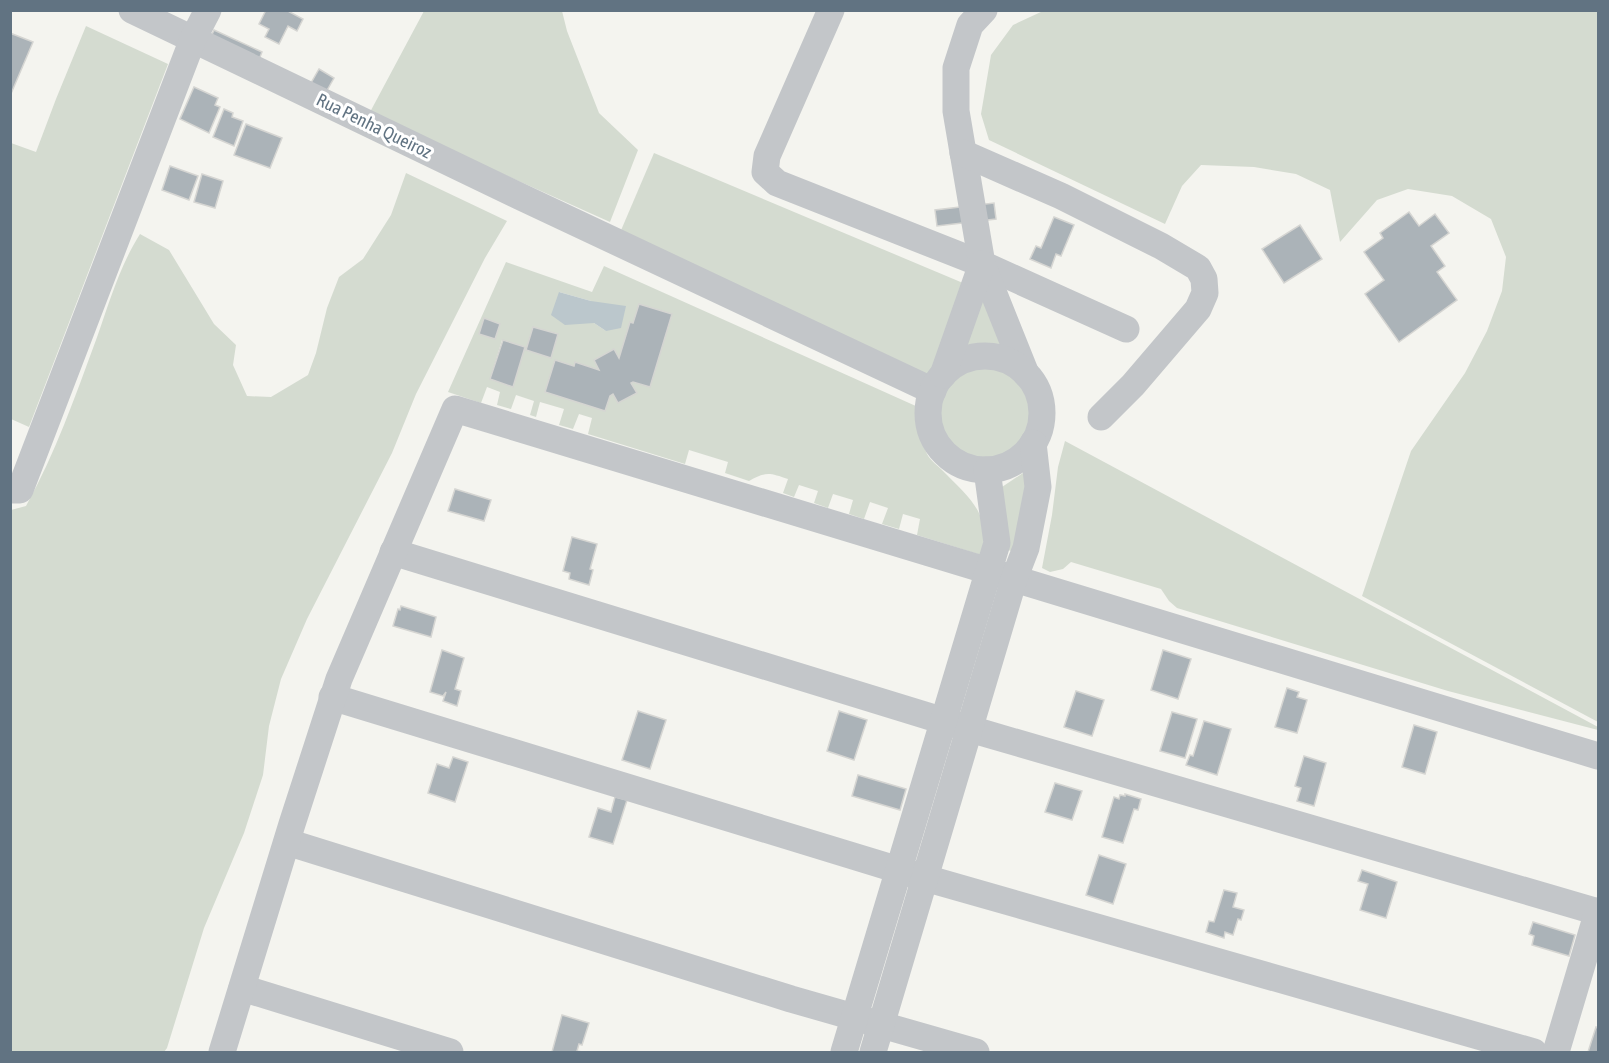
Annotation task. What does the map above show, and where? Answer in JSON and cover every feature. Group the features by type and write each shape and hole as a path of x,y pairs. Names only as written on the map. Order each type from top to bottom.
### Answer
{"street":[{"name":"Rua Penha Queiroz","path":"132,10 616,242 938,383"},
{"path":"10,490 20,490 193,39 208,10"},
{"path":"831,10 767,156 765,172 777,183 982,264 1126,329"},
{"path":"984,10 970,25 956,68 956,111 982,264 1026,374"},
{"path":"963,153 1061,196 1161,246 1198,268 1204,279 1205,292 1198,309 1101,417"},
{"path":"938,383 957,363 975,357 994,356 1012,362 1026,374 1037,389 1042,407 1041,426 1033,443 1021,457 1005,467 987,470 970,469 943,452 934,439 929,423 928,407 982,264"},
{"path":"222,1053 332,697 455,409 1599,756"},
{"path":"873,1053 1014,579 1026,548 1038,487 1033,443"},
{"path":"844,1053 997,543 987,470"},
{"path":"393,552 969,729 1598,912 1556,1053"},
{"path":"332,697 899,871 1534,1053"},
{"path":"287,842 976,1053"},
{"path":"242,988 450,1053"}],"shaded area":[{"path":"424,11 562,11 567,31 599,113 638,150 610,222 369,114"},
{"path":"1043,11 1598,11 1598,722 1362,596 1411,451 1465,373 1487,331 1502,291 1506,257 1491,219 1452,196 1408,189 1377,200 1340,242 1330,190 1296,174 1254,167 1201,165 1182,186 1165,224 989,140 981,114 991,55 1013,25"},
{"path":"86,26 168,64 29,427 11,419 11,143 36,152"},
{"path":"654,153 963,283 933,384 619,235"},
{"path":"406,173 507,221 485,258 416,394 392,453 307,619 281,679 269,726 263,775 244,833 204,928 167,1048 164,1052 11,1052 11,510 26,506 46,466 72,404 120,273 140,234 169,250 214,324 236,345 233,365 247,396 271,397 308,375 327,308 339,277 363,259 391,215"},
{"path":"506,262 592,292 604,266 918,407 921,437 927,454 969,498 981,517 984,541 981,555 917,535 920,519 903,514 899,529 882,524 888,508 870,502 864,519 849,514 853,500 833,494 828,508 814,503 818,491 799,485 794,497 783,493 788,479 782,477 764,474 749,481 725,473 728,462 689,450 685,464 588,434 592,418 579,414 573,429 559,425 564,409 540,402 536,417 530,415 534,401 516,395 511,409 497,405 500,392 487,387 481,403 448,392","holes":["559,292 591,301 606,331","639,304 672,315 650,386 631,383 636,393 618,403 613,394 610,396 605,411 545,392 555,360 599,370 594,360 614,349 619,358 630,322 633,323","485,319 500,324 495,339 479,334","502,340 525,347 512,386 490,379"]},
{"path":"981,285 1008,344 1002,351 965,355 958,345"},
{"path":"559,292 591,301 626,306 621,328 606,331 594,323 565,325 551,315"},
{"path":"985,363 1004,367 1020,378 1031,394 1035,413 1031,432 1020,448 1004,459 985,463 966,459 950,448 939,432 935,413 939,394 950,378 966,367"},
{"path":"1065,441 1598,727 1598,730 1448,691 1177,608 1161,589 1071,562 1063,569 1050,572 1042,568 1058,467"},
{"path":"1023,473 1031,473 1017,553 1008,550 999,489"}],"building":[{"path":"266,10 286,10 303,19 297,31 288,26 279,44 265,37 269,29 259,24"},
{"path":"214,30 262,52 256,67 207,46"},
{"path":"10,33 33,42 10,96"},
{"path":"319,69 334,78 326,92 311,83"},
{"path":"194,87 218,98 215,105 220,107 209,133 180,119"},
{"path":"224,109 233,113 232,117 243,121 234,146 213,137"},
{"path":"246,124 282,138 270,168 234,155"},
{"path":"170,166 198,176 189,200 162,190"},
{"path":"202,174 223,181 215,208 194,202"},
{"path":"994,203 996,219 937,226 935,210"},
{"path":"1409,212 1419,226 1435,214 1449,233 1431,246 1445,266 1437,272 1457,300 1399,342 1365,294 1384,280 1364,252 1383,238 1380,233"},
{"path":"1054,217 1074,225 1061,256 1056,254 1051,268 1030,259 1036,246 1041,248"},
{"path":"1300,225 1322,259 1284,283 1262,249"},
{"path":"639,304 672,314 650,387 631,383 637,393 618,403 613,394 610,396 605,411 545,392 555,360 574,366 575,362 599,370 594,360 614,349 619,358 630,322 633,323"},
{"path":"484,318 500,324 495,339 479,334"},
{"path":"533,327 558,334 551,358 526,350"},
{"path":"503,340 525,347 513,387 490,379"},
{"path":"455,489 491,500 484,521 448,511"},
{"path":"572,537 597,544 590,569 593,570 589,585 569,579 570,573 563,571"},
{"path":"401,606 436,617 431,637 393,626"},
{"path":"442,650 464,658 455,689 461,691 457,706 443,701 446,692 443,696 430,692"},
{"path":"1163,650 1191,659 1178,699 1151,690"},
{"path":"1287,688 1299,692 1297,697 1307,700 1297,733 1275,727"},
{"path":"1076,691 1104,700 1092,736 1064,727"},
{"path":"638,711 666,720 650,769 622,760"},
{"path":"839,711 867,720 854,760 827,751"},
{"path":"1172,712 1197,719 1185,758 1160,751"},
{"path":"1204,721 1231,729 1217,775 1186,765 1190,755 1193,756"},
{"path":"1414,725 1437,732 1425,774 1402,767"},
{"path":"1304,756 1326,763 1314,806 1297,801 1301,788 1295,786"},
{"path":"453,757 468,762 455,802 428,793 437,764 449,768"},
{"path":"858,775 906,789 900,810 852,796"},
{"path":"1055,783 1082,791 1072,820 1045,812"},
{"path":"1125,794 1141,799 1138,810 1134,809 1123,843 1102,837 1114,797 1119,799 1120,795 1125,796"},
{"path":"615,797 627,800 613,844 589,837 598,808 611,812"},
{"path":"1099,855 1126,864 1113,904 1086,895"},
{"path":"1362,870 1397,882 1386,918 1360,910 1368,884 1358,881"},
{"path":"1224,890 1237,893 1233,907 1244,910 1241,920 1238,919 1233,935 1225,932 1224,938 1206,932 1209,921 1214,922"},
{"path":"1533,922 1575,935 1569,956 1532,945 1534,936 1529,934"},
{"path":"562,1015 589,1023 582,1045 579,1044 577,1051 582,1052 552,1052"},
{"path":"1596,1027 1598,1028 1598,1052 1588,1052"}]}
